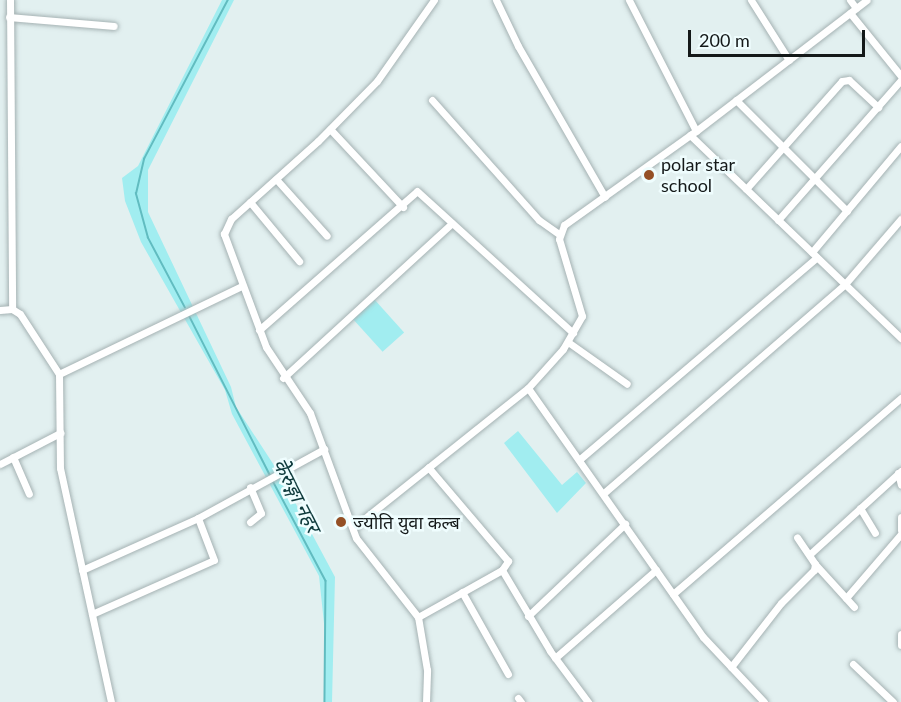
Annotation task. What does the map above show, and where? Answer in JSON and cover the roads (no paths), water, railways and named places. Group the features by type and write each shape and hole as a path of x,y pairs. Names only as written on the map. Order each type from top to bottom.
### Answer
{"street":[{"path":"10,0 4,56 12,309"},
{"path":"426,702 427,670 418,617 360,545 355,526 340,499 310,413 283,378 260,330 224,234 231,219 330,129 376,81 434,0"},
{"path":"496,0 518,46 605,197"},
{"path":"629,0 693,133 746,189 901,338"},
{"path":"751,0 789,60"},
{"path":"778,220 816,180 901,78 853,11 850,0"},
{"path":"559,234 564,225 693,133 867,0"},
{"path":"9,17 114,26"},
{"path":"746,189 842,81 849,80 878,108"},
{"path":"355,526 528,388 568,342 582,309 559,234 539,220 432,100"},
{"path":"736,100 847,211"},
{"path":"330,129 403,207"},
{"path":"580,459 814,255 901,146"},
{"path":"276,179 327,236"},
{"path":"260,330 403,207 417,191 573,333"},
{"path":"250,202 299,261"},
{"path":"605,492 845,284 901,219"},
{"path":"283,378 452,223"},
{"path":"59,374 242,286"},
{"path":"0,310 12,309 20,314 59,374 60,468 111,702"},
{"path":"568,342 627,384"},
{"path":"528,388 605,492 673,594 731,667 764,702"},
{"path":"673,594 901,398"},
{"path":"0,464 60,433"},
{"path":"82,570 198,518 250,487 324,450"},
{"path":"14,457 29,494"},
{"path":"418,617 502,570 507,557 428,467"},
{"path":"900,472 901,485"},
{"path":"810,554 900,472"},
{"path":"249,522 261,513 250,487"},
{"path":"860,508 875,533"},
{"path":"92,614 214,560 198,518"},
{"path":"846,598 901,532 901,518"},
{"path":"528,616 626,524"},
{"path":"797,537 815,564 854,607"},
{"path":"731,667 781,603 814,570 815,564"},
{"path":"502,570 555,658 588,702"},
{"path":"555,658 656,570"},
{"path":"462,592 508,674"},
{"path":"901,634 901,645"},
{"path":"853,663 893,702"}],"waterway":[{"name":"केेरुङ्गा नहर","path":"185,308 148,238 136,194 144,159 228,0"},
{"name":"केेरुङ्गा नहर","path":"189,315 270,475"},
{"name":"केेरुङ्गा नहर","path":"272,479 326,581 325,702"}],"place":[{"name":"polar star school","path":"649,175"},
{"name":"ज्योति युवा कल्ब","path":"341,522"}]}
